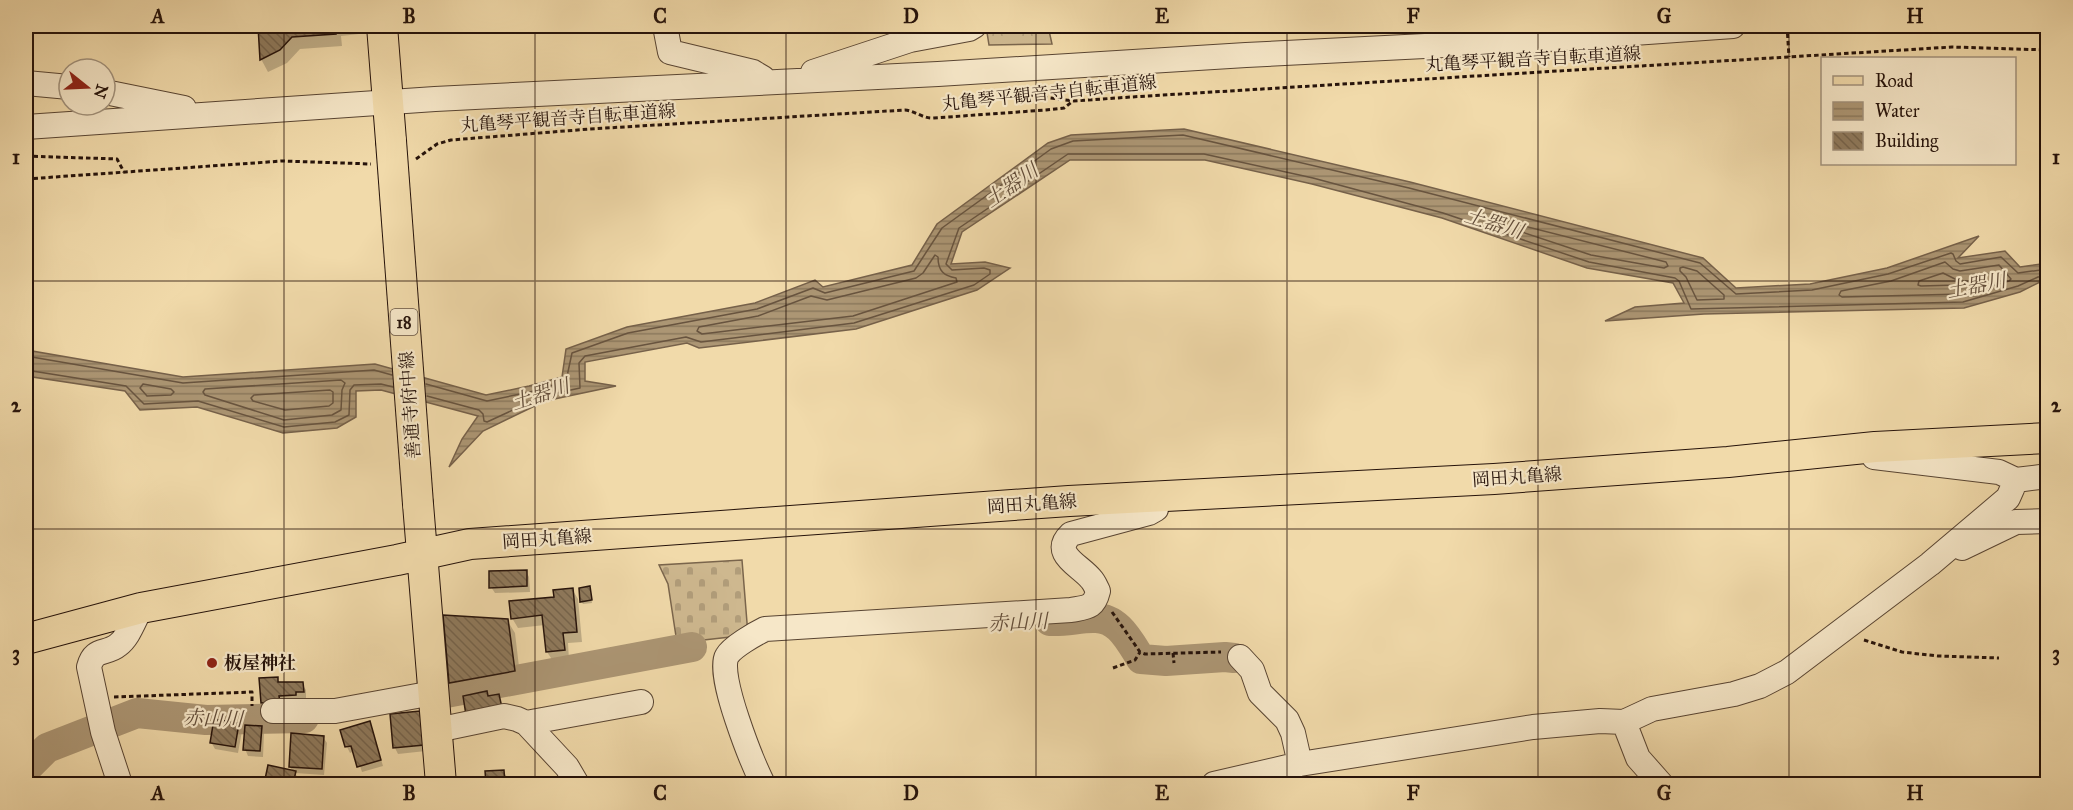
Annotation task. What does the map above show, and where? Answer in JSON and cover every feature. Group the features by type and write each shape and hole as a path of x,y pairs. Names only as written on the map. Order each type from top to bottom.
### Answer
{"main road":[{"name":"善通寺府中線","path":"382,26 441,784"},
{"name":"岡田丸亀線","path":"26,639 141,608 470,544 1057,501 1506,478 1728,462 1875,447 2048,438"}],"street":[{"path":"665,26 670,52 753,72 778,82 910,40 969,30 974,26"},
{"path":"26,127 435,99 938,74 1504,42 1733,26"},
{"path":"26,83 57,86"},
{"path":"117,94 188,109 188,117"},
{"path":"1829,452 1999,472 2016,480 2048,476"},
{"path":"1214,784 1300,764 1533,727 1600,721 1624,722 1652,709 1734,694 1760,686 1787,672 1930,564 2008,498 2016,480"},
{"path":"763,784 739,725 726,679 724,664 727,654 765,629 1089,607 1096,601 1098,591 1091,578 1068,557 1063,548 1065,541 1071,534 1149,513 1156,509 1155,497"},
{"path":"1930,564 2016,522 2048,521"},
{"path":"120,784 102,728 89,667 95,654 117,646 127,634 141,608"},
{"path":"1240,657 1252,670 1260,693 1287,720 1293,732 1300,764"},
{"path":"273,711 335,711 433,693"},
{"path":"526,723 641,702"},
{"path":"437,730 504,716 518,719 526,723 567,767 577,784"},
{"path":"1624,722 1638,758 1661,784"}],"path":[{"path":"1787,26 1789,57"},
{"name":"丸亀琴平観音寺自転車道線","path":"412,161 421,158 437,144 450,140 556,131 905,110 927,118 934,118 1064,108 1073,101 1131,96 1952,47 2048,50"},
{"path":"26,156 117,159 124,172"},
{"path":"26,179 282,161 373,164"},
{"path":"1096,601 1116,616 1140,652 1152,655 1226,651 1240,657"},
{"path":"1843,631 1902,652 1999,658"},
{"path":"1113,668 1135,660 1140,652"},
{"path":"1173,653 1174,663"},
{"path":"95,698 252,692 252,708 273,711"}],"green space":[{"path":"986,26 1048,26 1052,44 989,45"},
{"path":"742,560 748,635 677,643 668,584 659,565"}],"water":[{"name":"土器川","path":"1184,129 1410,182 1703,258 1736,288 1810,284 1887,268 1979,236 1958,258 2005,251 2020,267 2048,263 2047,282 2040,282 2020,292 1964,308 1704,314 1605,321 1635,307 1684,303 1673,283 1587,268 1442,218 1312,184 1205,160 1070,160 962,232 951,264 985,262 1010,268 977,290 856,329 699,348 687,343 585,362 585,381 616,386 545,401 483,431 449,467 462,439 478,416 381,390 356,391 356,417 337,428 283,433 197,407 140,410 125,391 26,376 26,350 183,377 375,364 486,395 529,386 562,377 566,349 627,327 755,303 815,280 823,287 912,265 937,224 1048,143 1071,135"}],"building":[{"path":"258,26 335,26 336,34 292,37 280,50 260,60"},
{"path":"527,570 527,586 489,588 489,571"},
{"path":"590,586 592,600 580,602 579,588"},
{"path":"573,588 577,632 563,633 565,650 546,652 542,615 511,619 509,601 554,597 553,590"},
{"path":"443,615 508,619 515,671 449,683"},
{"path":"278,677 278,682 303,682 304,692 279,696 280,702 261,703 259,678"},
{"path":"487,691 488,696 499,694 502,708 466,715 463,696"},
{"path":"420,711 424,745 393,748 390,714"},
{"path":"214,719 239,723 235,747 210,743"},
{"path":"370,721 381,760 357,767 351,746 345,747 340,730"},
{"path":"245,725 262,726 260,751 243,750"},
{"path":"291,733 324,736 322,769 289,767"},
{"path":"268,765 296,771 293,784 264,784"},
{"path":"504,770 505,784 486,784 485,771"}],"waterway":[{"name":"赤山川","path":"1050,621 1093,618 1110,621 1128,638 1141,659 1166,661 1234,658"},
{"name":"赤山川","path":"446,693 692,647"},
{"name":"赤山川","path":"26,769 47,748 137,713 206,720 304,718"}],"place":[{"name":"板屋神社","path":"212,663"}]}
